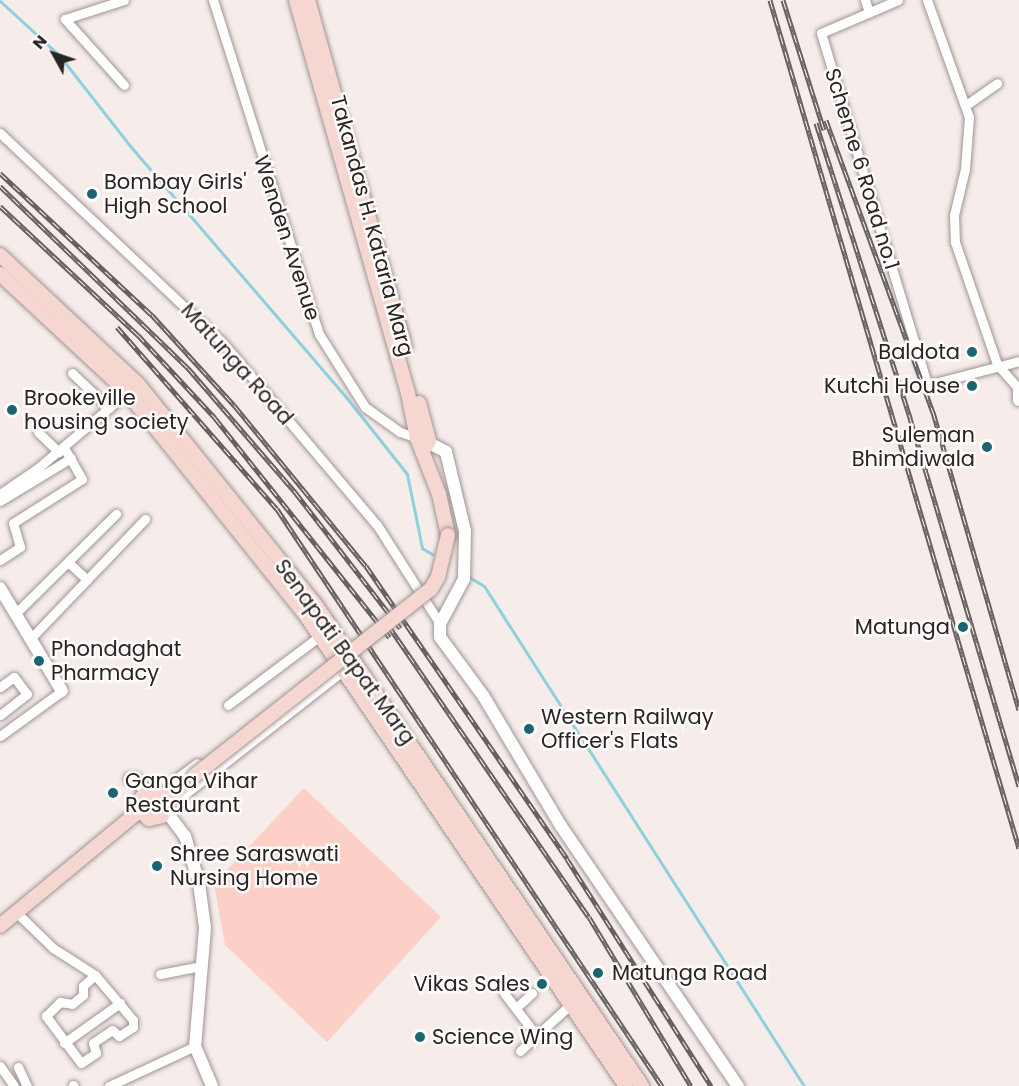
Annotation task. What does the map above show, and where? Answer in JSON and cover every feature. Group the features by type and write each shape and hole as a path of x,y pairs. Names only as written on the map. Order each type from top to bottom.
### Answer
{"main road":[{"name":"Takandas H. Kataria Marg","path":"296,0 381,277"},
{"name":"Takandas H. Kataria Marg","path":"174,796 431,589 443,562 448,535 308,0"},
{"name":"Senapati Bapat Marg","path":"0,255 16,279 133,388 326,632 354,661 379,698 409,753 577,999 642,1086"},
{"name":"Senapati Bapat Marg","path":"0,274 16,279"},
{"name":"Senapati Bapat Marg","path":"326,632 339,664 367,705 409,753"},
{"path":"6,918 111,837 119,837 144,804 174,796"},
{"path":"144,804 174,796"},
{"name":"Senapati Bapat Marg","path":"577,999 626,1086"}],"street":[{"path":"124,0 65,19 124,85"},
{"name":"Wenden Avenue","path":"213,0 319,334 365,407 400,432 423,444"},
{"path":"865,0 869,12"},
{"name":"Scheme 6 Road no.1","path":"898,0 821,33 927,385 998,364"},
{"path":"927,0 966,105 967,147 954,215 955,242 998,364 1019,389 1019,400"},
{"path":"966,105 997,83"},
{"name":"Matunga Road","path":"0,133 223,343 377,525 440,624"},
{"path":"998,364 1019,360"},
{"path":"72,373 109,408"},
{"path":"0,494 61,450 133,388"},
{"path":"0,560 20,546 13,523 82,479 70,459 38,432"},
{"path":"423,444 446,452 465,531 464,579 440,624 440,637 484,697 561,826 738,1086"},
{"path":"0,501 70,459"},
{"path":"16,613 116,514"},
{"path":"31,638 145,519"},
{"path":"68,562 87,580"},
{"path":"0,588 62,691 2,732"},
{"path":"228,705 326,632"},
{"path":"212,1086 195,1046 205,928 201,894 185,843 174,796 185,793 339,664 354,661"},
{"path":"0,687 14,677 27,694 0,715"},
{"path":"367,705 379,698"},
{"path":"130,779 144,804"},
{"path":"6,918 94,975 120,1003 134,1025 119,1036 111,1030 93,1043 95,1054 81,1063 64,1043 46,1014 60,1002 72,1004 83,995 83,986 94,975"},
{"path":"160,974 202,966"},
{"path":"504,993 536,1035"},
{"path":"516,1008 532,993"},
{"path":"520,1051 577,999"},
{"path":"64,1043 120,1003"},
{"path":"109,1086 195,1046"},
{"path":"18,1066 27,1086"},
{"path":"0,1068 12,1082 0,1085"}],"shaded area":[{"path":"304,788 441,917 327,1042 225,945 214,884"}],"waterway":[{"path":"0,1 59,55 131,147 346,397 407,474 422,548 432,554"},
{"path":"469,577 484,586 804,1086"}],"railway":[{"path":"770,0 1019,848"},
{"path":"783,0 824,130"},
{"path":"826,120 933,412 1019,710"},
{"path":"816,123 910,418 1019,786"},
{"path":"0,173 152,315 234,405 366,566 567,859 711,1086"},
{"path":"0,186 188,368 295,492 400,628"},
{"path":"0,206 138,335 215,418 389,637"},
{"path":"117,327 277,509 662,1086"},
{"path":"388,625 589,917 691,1086"}],"place":[{"name":"Bombay Girls' High School","path":"92,194"},
{"name":"Baldota","path":"972,352"},
{"name":"Kutchi House","path":"972,386"},
{"name":"Brookeville housing society","path":"12,410"},
{"name":"Suleman Bhimdiwala","path":"987,447"},
{"name":"Matunga","path":"963,627"},
{"name":"Phondaghat Pharmacy","path":"39,661"},
{"name":"Western Railway Officer's Flats","path":"529,729"},
{"name":"Ganga Vihar Restaurant","path":"113,793"},
{"name":"Shree Saraswati Nursing Home","path":"157,866"},
{"name":"Matunga Road","path":"598,973"},
{"name":"Vikas Sales","path":"542,984"},
{"name":"Science Wing","path":"420,1037"}]}
